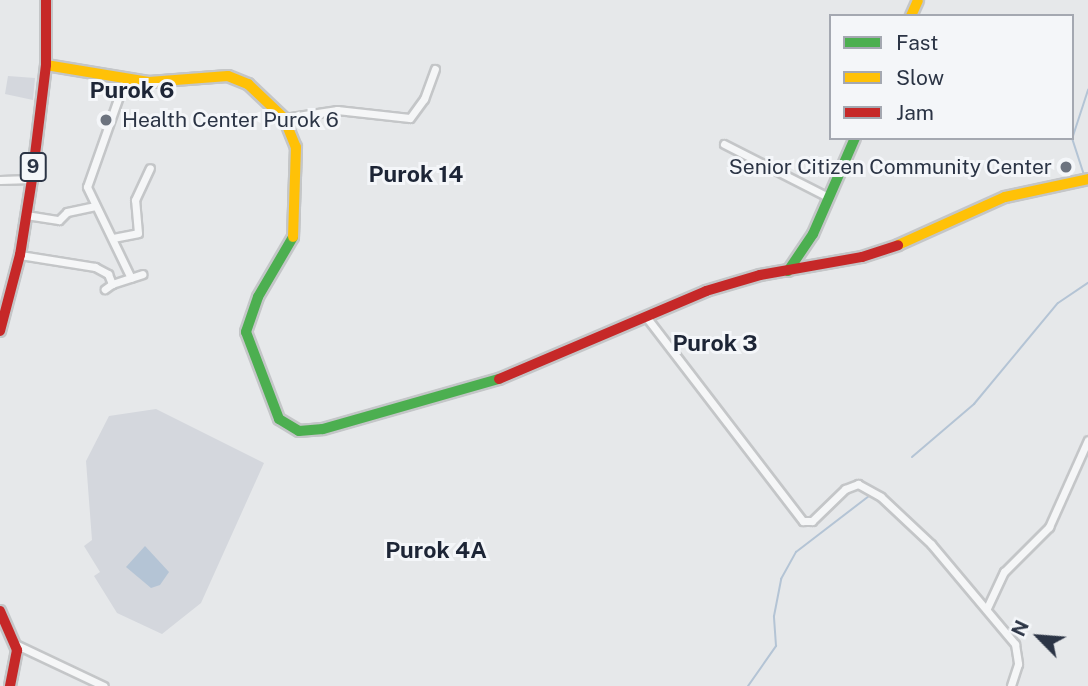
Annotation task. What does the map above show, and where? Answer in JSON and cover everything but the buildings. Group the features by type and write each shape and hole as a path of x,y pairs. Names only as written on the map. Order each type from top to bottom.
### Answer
{"main road":[{"name":"9","path":"0,331 20,255 32,179 46,65 46,0"},
{"path":"46,65 125,79 179,83 237,78 284,118 296,147 293,241 258,297 246,332 250,350 286,427 299,431 323,429 485,385 723,285 884,250 1006,197 1083,179"},
{"path":"788,271 813,234 854,140"},
{"path":"0,611 18,658 10,686"}],"street":[{"path":"284,118 337,110 412,117 436,69"},
{"path":"125,79 88,178 95,206 131,278"},
{"path":"724,144 828,197"},
{"path":"113,238 138,233 135,200 150,168"},
{"path":"0,180 32,179"},
{"path":"26,215 59,220 67,212 95,206"},
{"path":"20,255 89,265 106,272 108,286 142,274"},
{"path":"648,318 800,518 813,521 845,489 864,486 931,544 1015,644 1018,664 1011,686"},
{"path":"987,608 1004,572 1049,527 1088,440"},
{"path":"14,644 104,686"}],"shaded area":[{"path":"8,76 35,78 33,100 5,94"},
{"path":"156,409 264,463 201,603 162,634 117,613 94,576 100,572 84,546 92,540 86,461 109,416"}],"water":[{"path":"145,546 169,572 160,585 151,588 126,567"}],"waterway":[{"path":"1074,133 1088,90"},
{"path":"1072,140 1084,175"},
{"path":"912,457 974,404 1058,303 1088,283"},
{"path":"748,686 776,646 774,616 781,579 796,552 869,496"}],"traffic: fast":[{"path":"788,271 813,234 854,140"},
{"path":"293,237 258,297 246,332 279,419 299,431 323,429 499,379"}],"traffic: slow":[{"path":"912,14 918,0"},
{"path":"46,65 149,82 228,76 248,84 284,118 296,147 293,237"},
{"path":"898,245 1005,197 1088,179"}],"traffic: jam":[{"path":"0,331 20,255 32,179 46,65 46,0"},
{"path":"499,379 706,291 760,275 862,257 898,245"},
{"path":"0,611 17,650 10,686"}],"place":[{"name":"Health Center Purok 6","path":"106,120"},
{"name":"Senior Citizen Community Center","path":"1066,167"}],"district":[{"name":"Purok 6","path":"132,90"},
{"name":"Purok 14","path":"416,174"},
{"name":"Purok 3","path":"715,343"},
{"name":"Purok 4A","path":"436,550"}]}
